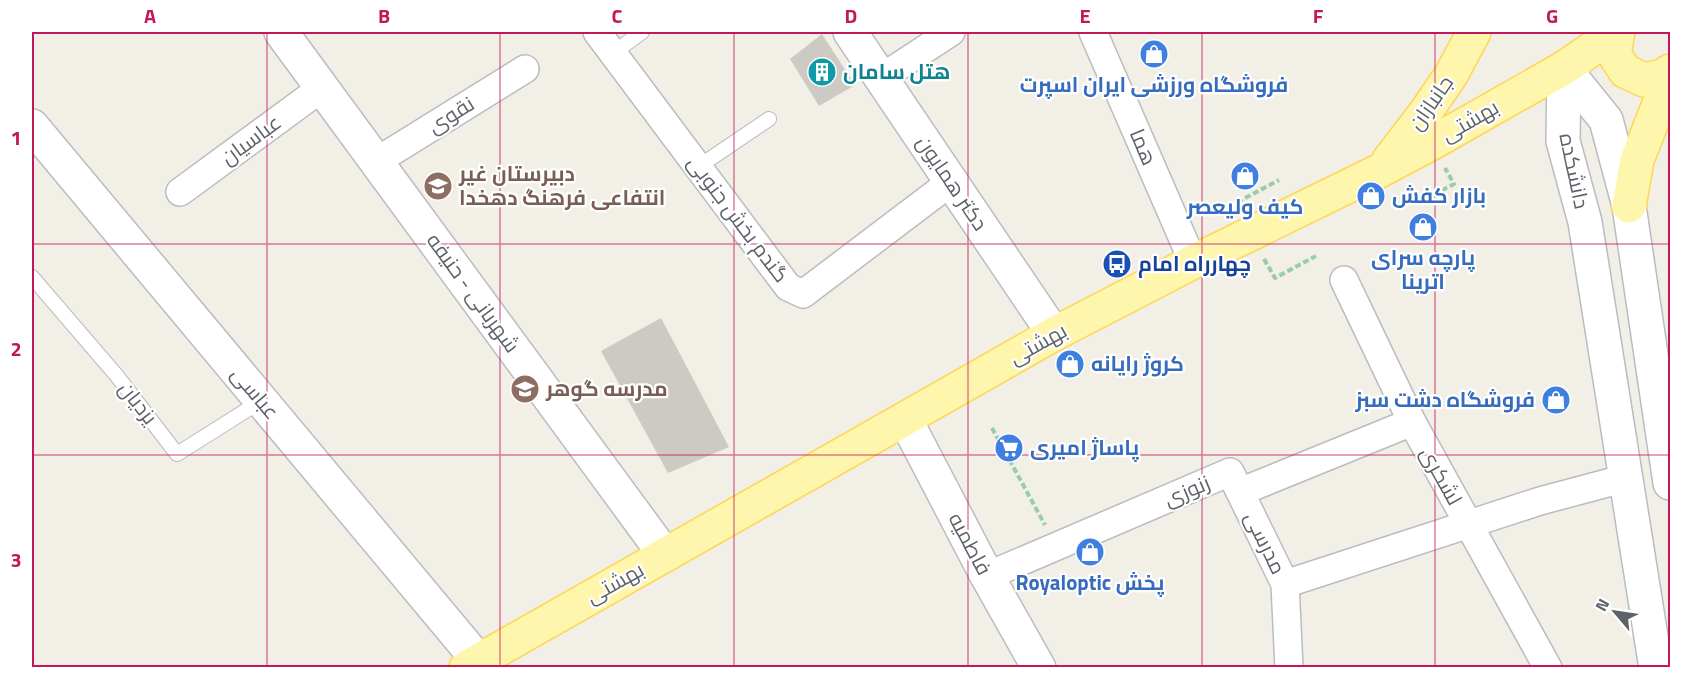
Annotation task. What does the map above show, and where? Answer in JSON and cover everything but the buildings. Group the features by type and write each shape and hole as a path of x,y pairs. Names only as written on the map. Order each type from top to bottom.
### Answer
{"main road":[{"name":"شهربانی - حنیفه","path":"281,32 664,555"},
{"name":"دکتر همایون","path":"850,32 1054,334"},
{"name":"جانبازان","path":"1381,170 1451,75 1474,32"},
{"name":"بهشتی","path":"472,664 1054,334 1432,143 1564,68 1617,32"},
{"path":"1617,32 1614,54 1625,71 1644,80 1663,76 1671,71"},
{"name":"دانشکده","path":"1564,68 1606,120 1629,206 1671,483"},
{"name":"دانشکده","path":"1564,68 1563,141 1585,222 1656,668"},
{"path":"1585,222 1596,195 1606,191 1629,206 1637,160 1661,99 1671,82"},
{"name":"عباسی","path":"32,126 261,401 472,664"},
{"name":"فاطمیه","path":"905,419 987,576 1039,668"}],"street":[{"name":"گندم بخش جنوبی","path":"597,32 788,287 803,294 939,191"},
{"path":"882,78 951,32"},
{"name":"هما","path":"1094,32 1193,262"},
{"name":"نقوی","path":"377,161 525,69"},
{"name":"عباسیان","path":"180,192 323,87"},
{"name":"لشکری","path":"1344,280 1412,422 1548,668"},
{"name":"زنوزی","path":"987,576 1230,472 1239,492 1412,422"},
{"path":"1285,584 1540,501 1626,478"},
{"name":"مدرسی","path":"1239,492 1285,584 1289,668"}],"lane":[{"path":"613,53 642,32"},
{"path":"698,167 768,119"},
{"name":"یزدیان","path":"32,277 117,375 177,454 261,401"}],"path":[{"path":"1236,203 1280,180"},
{"path":"1418,203 1454,184"},
{"path":"1275,278 1316,256"},
{"path":"992,428 1057,546"}],"place":[{"name":"فروشگاه ورزشی ایران اسپرت","path":"1154,54"},
{"name":"هتل سامان","path":"822,72"},
{"name":"کیف ولیعصر","path":"1245,176"},
{"name":"دبیرستان غیر انتفاعی فرهنگ دهخدا","path":"438,186"},
{"name":"بازار کفش","path":"1371,196"},
{"name":"پارچه سرای اترینا","path":"1423,227"},
{"name":"چهارراه امام","path":"1117,264"},
{"name":"کروژ رایانه","path":"1070,364"},
{"name":"مدرسه گوهر","path":"525,389"},
{"name":"فروشگاه دشت سبز","path":"1556,400"},
{"name":"پاساژ امیری","path":"1009,448"},
{"name":"Royaloptic پخش","path":"1090,552"}]}
